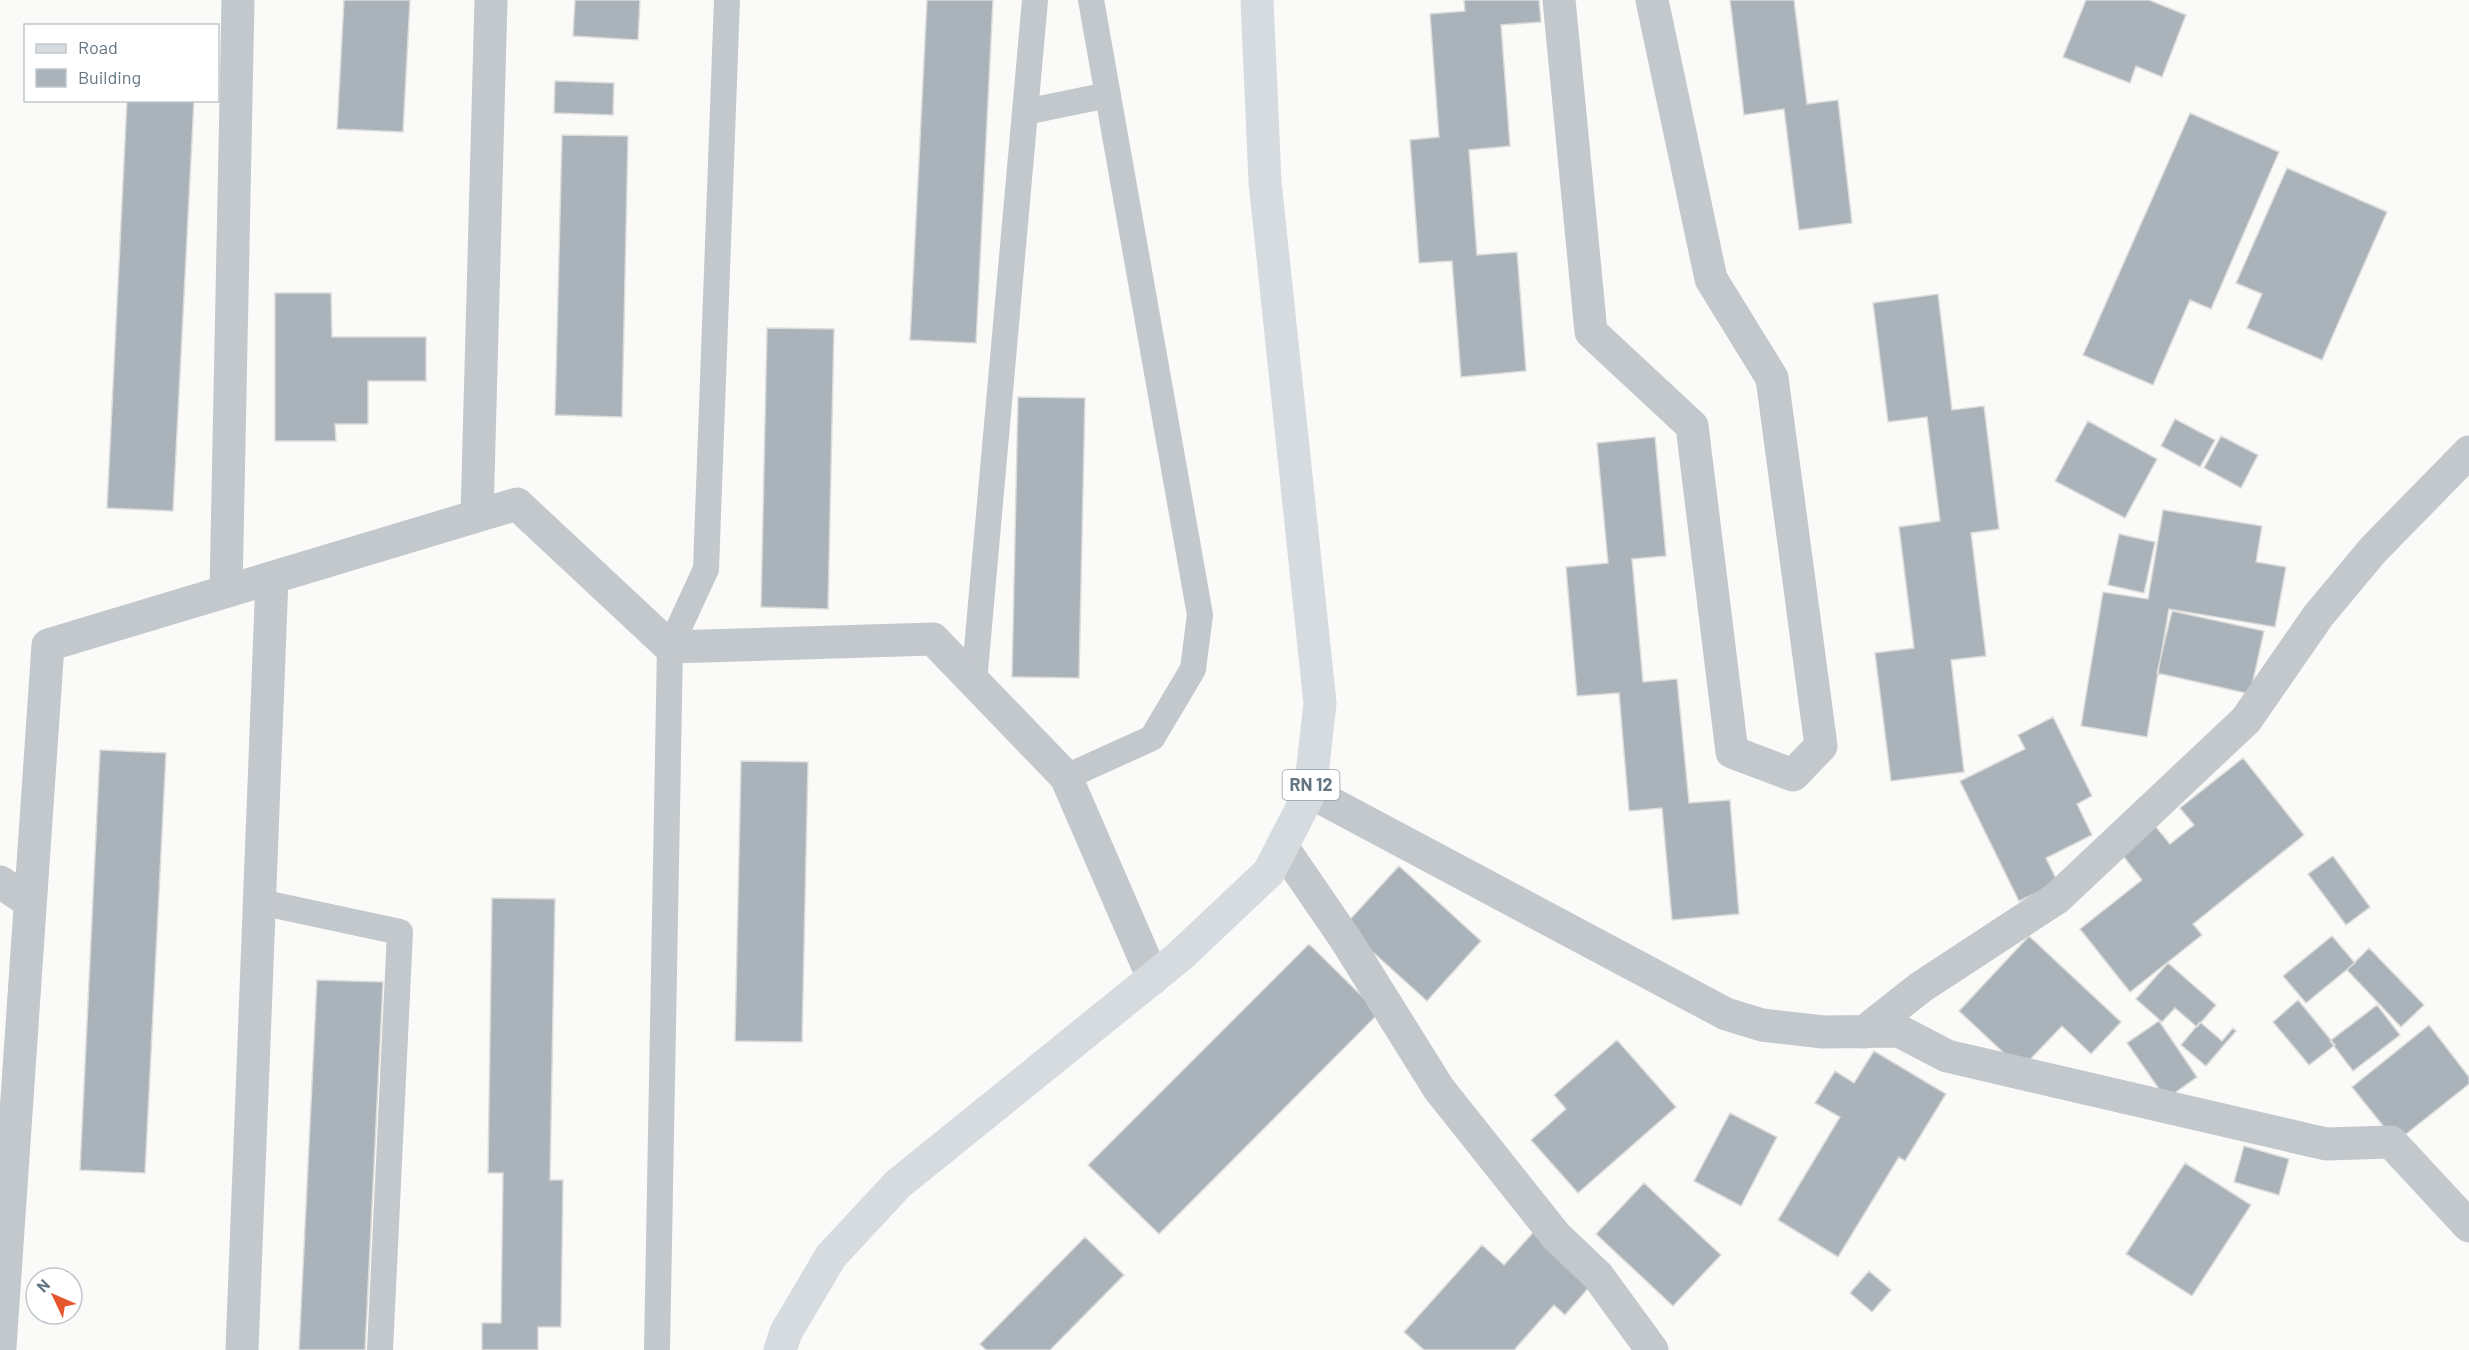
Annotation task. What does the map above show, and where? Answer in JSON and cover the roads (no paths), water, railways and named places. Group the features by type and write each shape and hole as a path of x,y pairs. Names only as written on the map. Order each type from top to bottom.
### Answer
{"main road":[{"name":"RN 12","path":"780,1350 786,1332 831,1256 898,1184 1180,956 1269,872 1310,792 1320,703 1265,182 1257,0"}],"street":[{"path":"226,591 238,0"},
{"path":"477,516 490,0"},
{"path":"1559,0 1591,332 1692,426 1732,752 1793,775 1821,747 1772,378 1711,279 1652,0"},
{"path":"1864,1032 1921,987 2057,898 2246,720 2318,616 2366,558 2469,452"},
{"path":"0,1347 48,645 517,504 670,647 933,639 1066,777 1153,978"},
{"path":"243,1350 272,578"},
{"path":"1310,792 1726,1014 1762,1025 1823,1032 1899,1031 1947,1056 2326,1144 2391,1143 2469,1226"},
{"path":"1283,848 1346,940 1439,1089 1556,1236 1598,1276 1652,1350"},
{"path":"0,882 30,902"}],"lane":[{"path":"657,1350 670,647 706,569 727,0"},
{"path":"974,682 1035,0"},
{"path":"1066,777 1152,738 1193,669 1200,615 1091,0"},
{"path":"1025,112 1108,95"},
{"path":"260,902 400,932 380,1350"}]}
